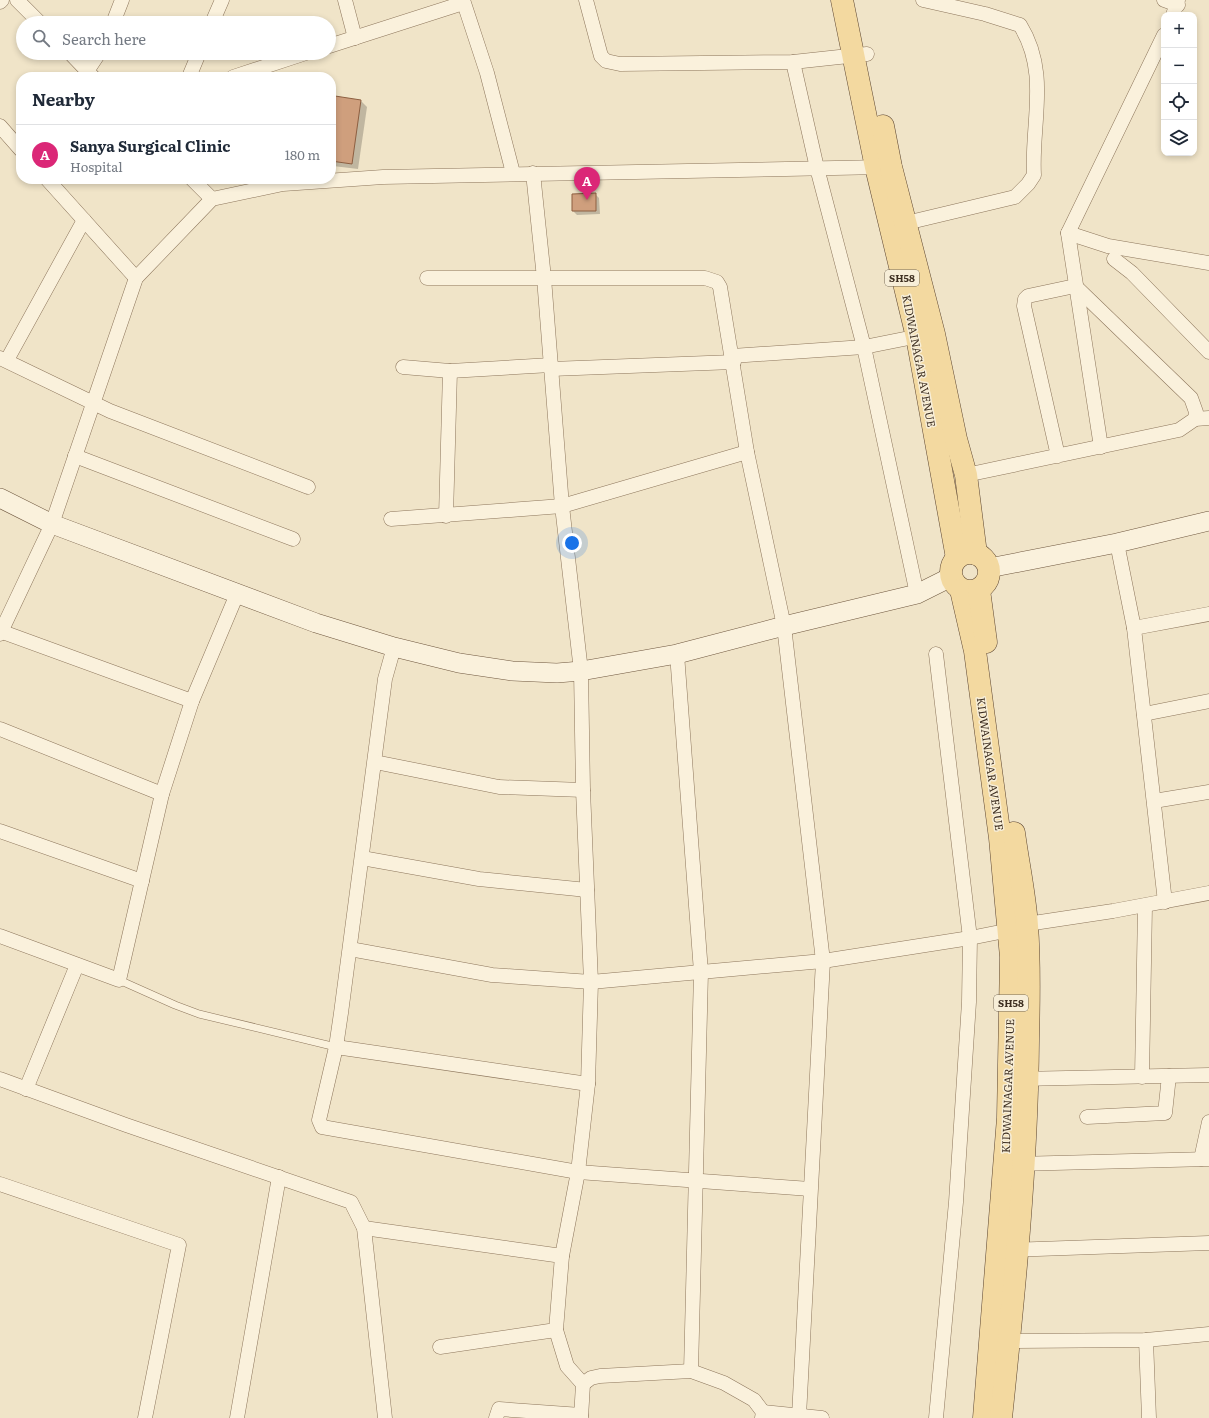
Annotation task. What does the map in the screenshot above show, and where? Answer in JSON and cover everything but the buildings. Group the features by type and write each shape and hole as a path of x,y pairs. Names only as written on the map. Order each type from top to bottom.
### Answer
{"main road":[{"name":"KIDWAINAGAR AVENUE","path":"842,0 860,55 883,167 925,335 966,475 969,573"},
{"name":"KIDWAINAGAR AVENUE","path":"856,0 860,55"},
{"name":"KIDWAINAGAR AVENUE","path":"883,167 906,223 969,573 1018,927 1029,975 1018,1079 1014,1164 1000,1341 1001,1418"},
{"name":"KIDWAINAGAR AVENUE","path":"984,1418 1000,1341"}],"street":[{"path":"17,0 30,5 36,16"},
{"path":"116,16 122,0"},
{"path":"215,16 222,0"},
{"path":"345,0 355,38"},
{"path":"586,0 601,56 606,61 620,64 793,62 860,55"},
{"path":"906,223 1015,196 1028,184 1034,175 1038,84 1030,40 1020,25 985,14 923,0"},
{"path":"1164,0 1176,7"},
{"path":"336,44 463,2 487,73 513,173"},
{"path":"1101,447 1068,233 1161,41"},
{"path":"77,60 88,72"},
{"path":"91,72 96,60"},
{"path":"191,72 197,60"},
{"path":"248,72 285,60"},
{"path":"793,62 817,168 864,347 917,594"},
{"path":"0,126 16,144"},
{"path":"336,180 383,177 513,173 883,167"},
{"path":"496,1418 499,1409 532,1415 581,1417 583,1384 567,1366 556,1330 562,1256 578,1172 588,1084 591,982 583,790 582,672 562,506 544,278 533,173"},
{"path":"52,184 136,278"},
{"path":"197,184 212,199"},
{"path":"192,701 0,632 52,524 136,278 212,199 283,184"},
{"path":"84,220 3,359 110,411 308,487"},
{"path":"1068,233 1108,246 1209,263"},
{"path":"1114,259 1132,273 1209,352"},
{"path":"427,278 705,278 717,282 720,287 733,359 747,452 784,626 823,961 799,1416"},
{"path":"1075,286 1191,398 1196,412 1194,419"},
{"path":"1058,456 1024,306 1025,299 1028,296 1075,286"},
{"path":"404,367 450,371 733,359 864,347 925,335"},
{"path":"446,516 450,371"},
{"path":"966,475 1179,430 1194,419 1209,418"},
{"path":"391,519 562,506 747,452"},
{"path":"75,456 293,539"},
{"path":"0,498 52,524 316,623 394,647 459,663 512,671 557,673 582,672 677,654 784,626 917,594 969,573 1117,543 1209,521"},
{"path":"1117,543 1134,628 1165,902"},
{"path":"0,936 119,980 162,794 192,701 237,594"},
{"path":"1134,628 1209,614"},
{"path":"394,647 385,678 336,1047 319,1120 322,1126 578,1172 810,1189"},
{"path":"677,654 701,972 691,1371"},
{"path":"936,654 970,938 969,1002 956,1202 936,1418"},
{"path":"1144,714 1209,701"},
{"path":"0,729 162,794"},
{"path":"374,762 499,787 583,790"},
{"path":"1154,801 1209,792"},
{"path":"0,831 142,882"},
{"path":"362,858 479,879 587,890"},
{"path":"350,949 492,975 591,982 823,961 970,938 1018,927 1145,906 1209,893"},
{"path":"1142,1077 1145,906"},
{"path":"26,1090 77,965"},
{"path":"336,1047 588,1084"},
{"path":"1018,1079 1209,1075"},
{"path":"1087,1118 1165,1113 1169,1076"},
{"path":"0,1079 26,1090 351,1202 364,1228 385,1418"},
{"path":"1014,1164 1205,1159 1209,1122"},
{"path":"237,1418 279,1177"},
{"path":"0,1184 179,1245 145,1418"},
{"path":"364,1228 562,1256"},
{"path":"1007,1250 1209,1244"},
{"path":"440,1346 556,1330"},
{"path":"1000,1341 1146,1340 1209,1334"},
{"path":"1146,1340 1149,1418"},
{"path":"583,1384 591,1378 600,1376 691,1371 724,1383 754,1400 762,1415 822,1418"}],"lane":[{"path":"119,980 174,1005 199,1014 336,1047"}],"place":[{"name":"Sanya Surgical Clinic","path":"587,200"}]}
